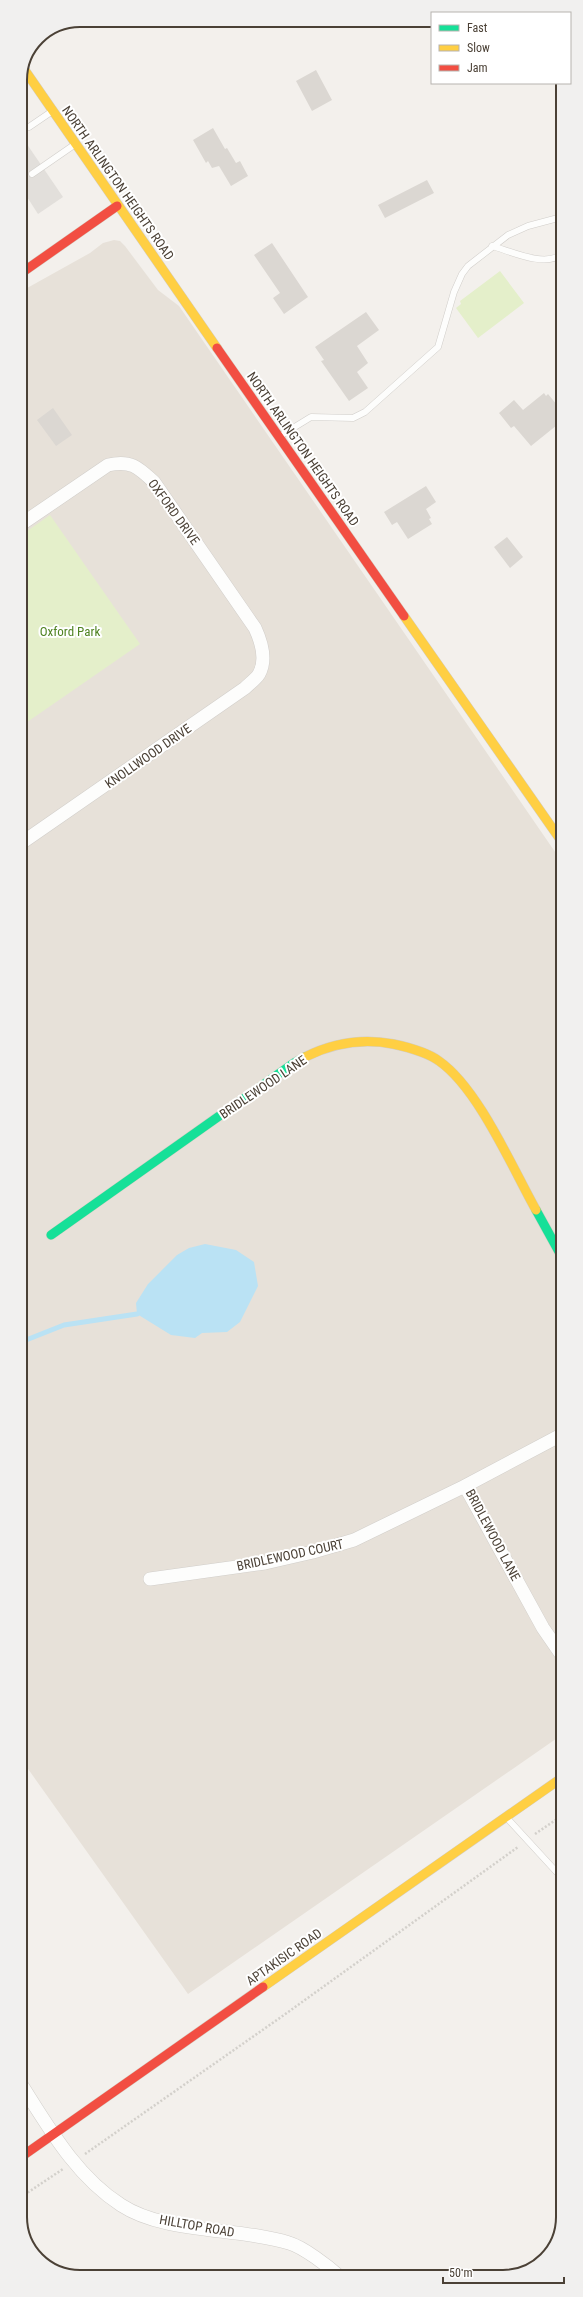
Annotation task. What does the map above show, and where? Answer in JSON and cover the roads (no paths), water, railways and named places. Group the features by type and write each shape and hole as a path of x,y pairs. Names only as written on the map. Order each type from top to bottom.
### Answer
{"street":[{"name":"NORTH ARLINGTON HEIGHTS ROAD","path":"28,74 117,206 556,833"},
{"path":"27,269 117,206"},
{"name":"OXFORD DRIVE","path":"27,520 108,465 122,462 140,468 154,482 255,628 261,642 263,657"},
{"name":"KNOLLWOOD DRIVE","path":"27,839 246,688 259,674 263,657"},
{"name":"BRIDLEWOOD LANE","path":"51,1235 294,1063 317,1050 338,1044 382,1040 400,1045 437,1060 454,1074 482,1111 556,1248"},
{"name":"BRIDLEWOOD LANE","path":"556,1438 465,1486 543,1628 556,1647"},
{"name":"BRIDLEWOOD COURT","path":"150,1579 265,1563 323,1550 354,1540 465,1486"},
{"name":"APTAKISIC ROAD","path":"27,2153 556,1782"},
{"name":"HILLTOP ROAD","path":"27,2093 54,2134 85,2176 122,2206 162,2222 259,2236 290,2243 333,2270"}],"lane":[{"path":"28,127 53,111"},
{"path":"32,174 75,144"},
{"path":"279,437 311,417 346,419 358,417 427,359 438,347 454,292 462,274 492,246 508,235 528,226 556,219"},
{"path":"492,246 539,259 556,258"},
{"path":"506,1817 556,1871"}],"water":[{"path":"205,1244 236,1250 254,1262 258,1286 240,1322 227,1332 202,1333 195,1338 171,1335 137,1314 136,1303 148,1284 177,1255 189,1248"}],"waterway":[{"path":"27,1340 64,1325 137,1314"}],"park label":[{"name":"Oxford Park","path":"70,631"}]}
